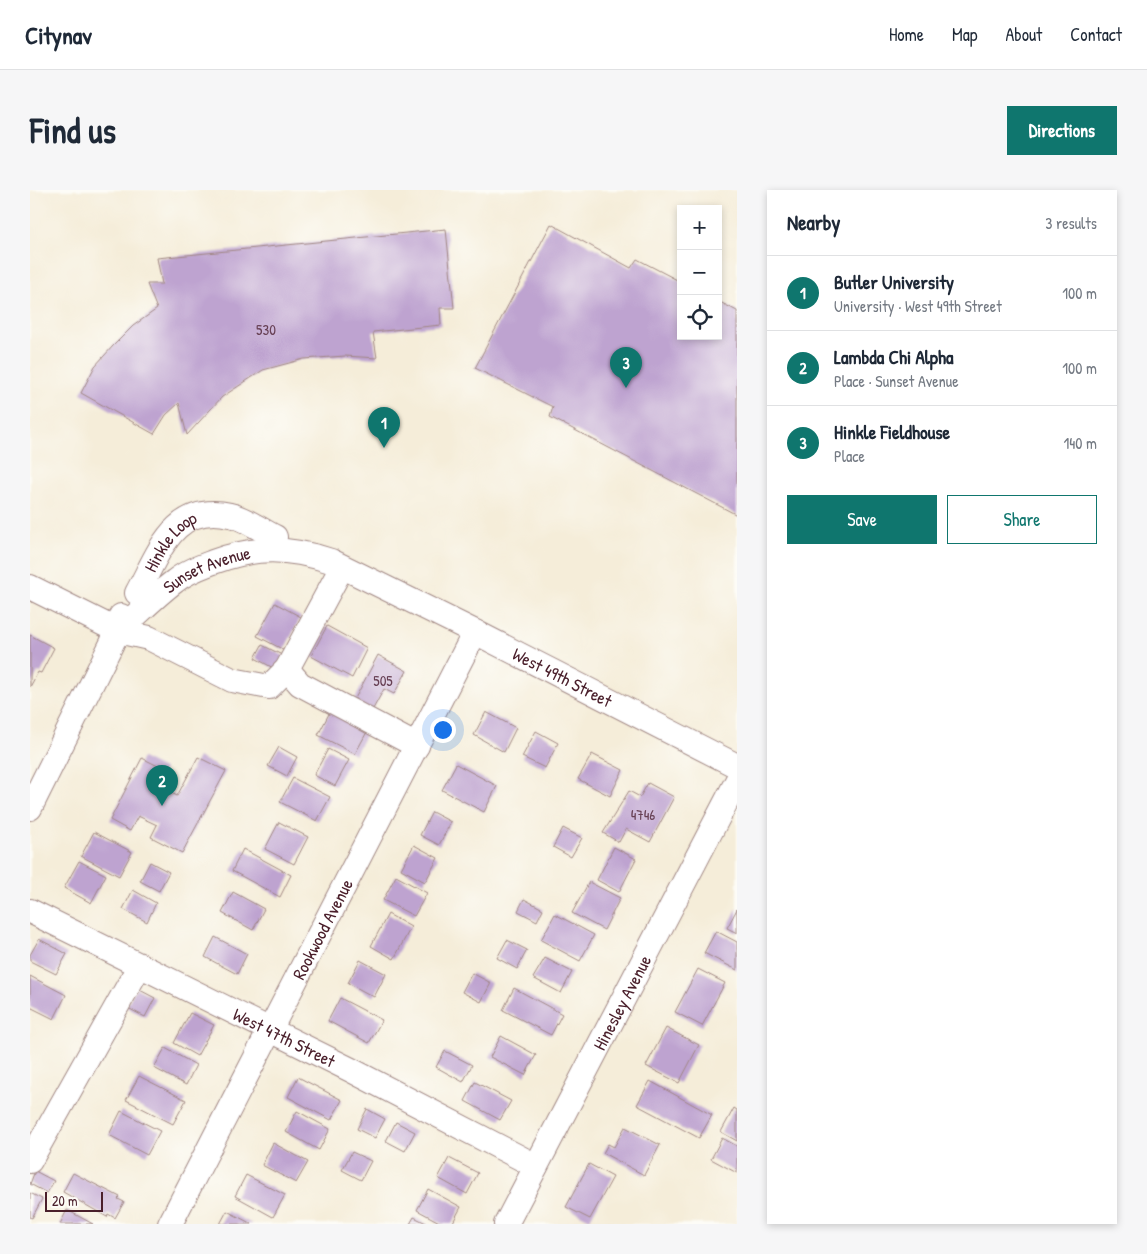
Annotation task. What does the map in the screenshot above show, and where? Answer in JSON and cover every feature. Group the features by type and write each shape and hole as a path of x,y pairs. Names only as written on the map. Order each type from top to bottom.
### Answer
{"street":[{"name":"Hinkle Loop","path":"137,594 162,546 185,519 204,512 232,515 275,537"},
{"name":"Sunset Avenue","path":"30,808 118,631 122,614 137,594 170,566 197,552 242,540 275,537 314,549"},
{"name":"Sunset Avenue","path":"118,631 176,580 200,567 246,551 314,549"},
{"name":"West 49th Street","path":"314,549 342,567 475,632 737,766"},
{"name":"West 49th Street","path":"314,549 363,563 385,588"},
{"path":"30,587 118,631 149,638 232,680 269,687 287,669 342,567"},
{"name":"Rookwood Avenue","path":"170,1224 475,632"},
{"path":"287,669 300,684 417,746"},
{"name":"Hinesley Avenue","path":"508,1223 737,781"},
{"name":"West 47th Street","path":"30,911 271,1030 536,1166"},
{"path":"30,1161 140,965"}],"building":[{"path":"551,224 631,268 637,259 677,280 677,340 722,340 722,303 737,311 737,515 550,417 553,407 475,368"},
{"path":"446,229 454,308 440,308 441,325 373,332 377,358 345,356 304,359 263,370 222,397 187,435 179,403 166,415 154,434 81,393 95,366 113,346 133,326 157,309 147,284 162,284 157,258"},
{"path":"275,603 301,617 284,650 257,636"},
{"path":"327,626 367,648 352,678 311,656"},
{"path":"30,635 54,648 41,673 38,672 30,687"},
{"path":"262,645 284,656 277,670 255,658"},
{"path":"378,655 407,671 394,694 384,689 368,718 350,708"},
{"path":"331,710 368,730 355,754 318,735"},
{"path":"486,712 516,728 504,752 474,735"},
{"path":"536,731 558,743 545,768 522,757"},
{"path":"279,747 297,757 287,776 268,766"},
{"path":"328,749 349,760 335,786 314,775"},
{"path":"592,754 623,770 610,796 578,779"},
{"path":"198,757 226,771 182,853 151,837 157,825 138,816 130,831 110,820 142,758 164,769 155,784 177,796"},
{"path":"456,764 497,786 484,812 442,790"},
{"path":"293,778 330,797 317,821 280,802"},
{"path":"648,783 674,797 650,842 626,829 619,842 603,833 629,791 640,797"},
{"path":"432,812 451,822 439,845 420,835"},
{"path":"279,822 308,837 294,864 265,849"},
{"path":"563,828 582,838 571,857 553,847"},
{"path":"94,832 132,852 119,876 81,856"},
{"path":"414,845 438,858 425,882 401,869"},
{"path":"614,847 636,859 619,892 597,880"},
{"path":"243,849 291,875 280,897 232,871"},
{"path":"79,861 106,875 91,903 64,888"},
{"path":"150,862 169,872 159,891 140,881"},
{"path":"396,876 427,893 414,916 383,900"},
{"path":"589,882 620,898 604,930 572,913"},
{"path":"133,890 156,903 147,922 123,909"},
{"path":"233,892 264,909 253,930 222,913"},
{"path":"524,899 543,909 537,921 518,911"},
{"path":"737,909 737,933 727,928"},
{"path":"388,914 411,927 394,959 371,946"},
{"path":"555,914 594,935 580,961 541,940"},
{"path":"716,931 737,942 737,970 704,953"},
{"path":"215,937 247,954 237,974 205,957"},
{"path":"39,939 67,954 56,974 30,961 30,955"},
{"path":"507,940 527,950 517,969 497,958"},
{"path":"545,958 572,972 561,993 533,978"},
{"path":"360,960 386,974 374,997 348,983"},
{"path":"698,969 725,983 702,1026 675,1012"},
{"path":"472,973 491,983 481,1002 462,992"},
{"path":"30,976 66,995 54,1019 30,1007"},
{"path":"136,988 155,998 145,1017 126,1007"},
{"path":"514,988 562,1014 551,1035 503,1010"},
{"path":"340,998 382,1020 369,1043 328,1021"},
{"path":"190,1013 214,1025 197,1056 174,1043"},
{"path":"666,1028 699,1045 679,1083 646,1066"},
{"path":"501,1036 536,1055 525,1075 490,1057"},
{"path":"165,1048 196,1065 186,1085 154,1068"},
{"path":"445,1051 472,1065 463,1082 436,1067"},
{"path":"139,1076 186,1100 173,1124 126,1100"},
{"path":"298,1077 342,1100 331,1120 288,1097"},
{"path":"650,1081 712,1115 699,1138 637,1105"},
{"path":"475,1082 511,1101 500,1120 465,1101"},
{"path":"734,1108 737,1110 737,1141 721,1132"},
{"path":"367,1109 385,1119 375,1138 357,1129"},
{"path":"121,1111 160,1131 147,1155 109,1135"},
{"path":"297,1111 330,1129 319,1150 286,1132"},
{"path":"396,1122 415,1132 405,1151 386,1141"},
{"path":"625,1127 660,1145 644,1175 603,1153 608,1144 614,1147"},
{"path":"722,1138 737,1146 737,1173 711,1159"},
{"path":"273,1143 308,1162 296,1183 262,1165"},
{"path":"352,1152 371,1161 361,1180 342,1170"},
{"path":"449,1158 478,1173 467,1194 438,1178"},
{"path":"589,1164 613,1177 590,1219 566,1207"},
{"path":"35,1171 54,1181 47,1193 30,1184"},
{"path":"73,1173 120,1197 118,1199 124,1202 115,1218 108,1214 107,1217 63,1192"},
{"path":"246,1175 285,1195 273,1217 235,1196"},
{"path":"428,1189 461,1207 452,1224 443,1224 417,1210"},
{"path":"30,1193 42,1199 32,1218 30,1217"},
{"path":"67,1210 93,1224 60,1224"},
{"path":"227,1211 252,1224 220,1224"},
{"path":"414,1217 428,1224 410,1224"}],"place":[{"name":"Hinkle Fieldhouse","path":"626,388"},
{"name":"Butler University","path":"384,448"},
{"name":"Lambda Chi Alpha","path":"162,806"}]}
